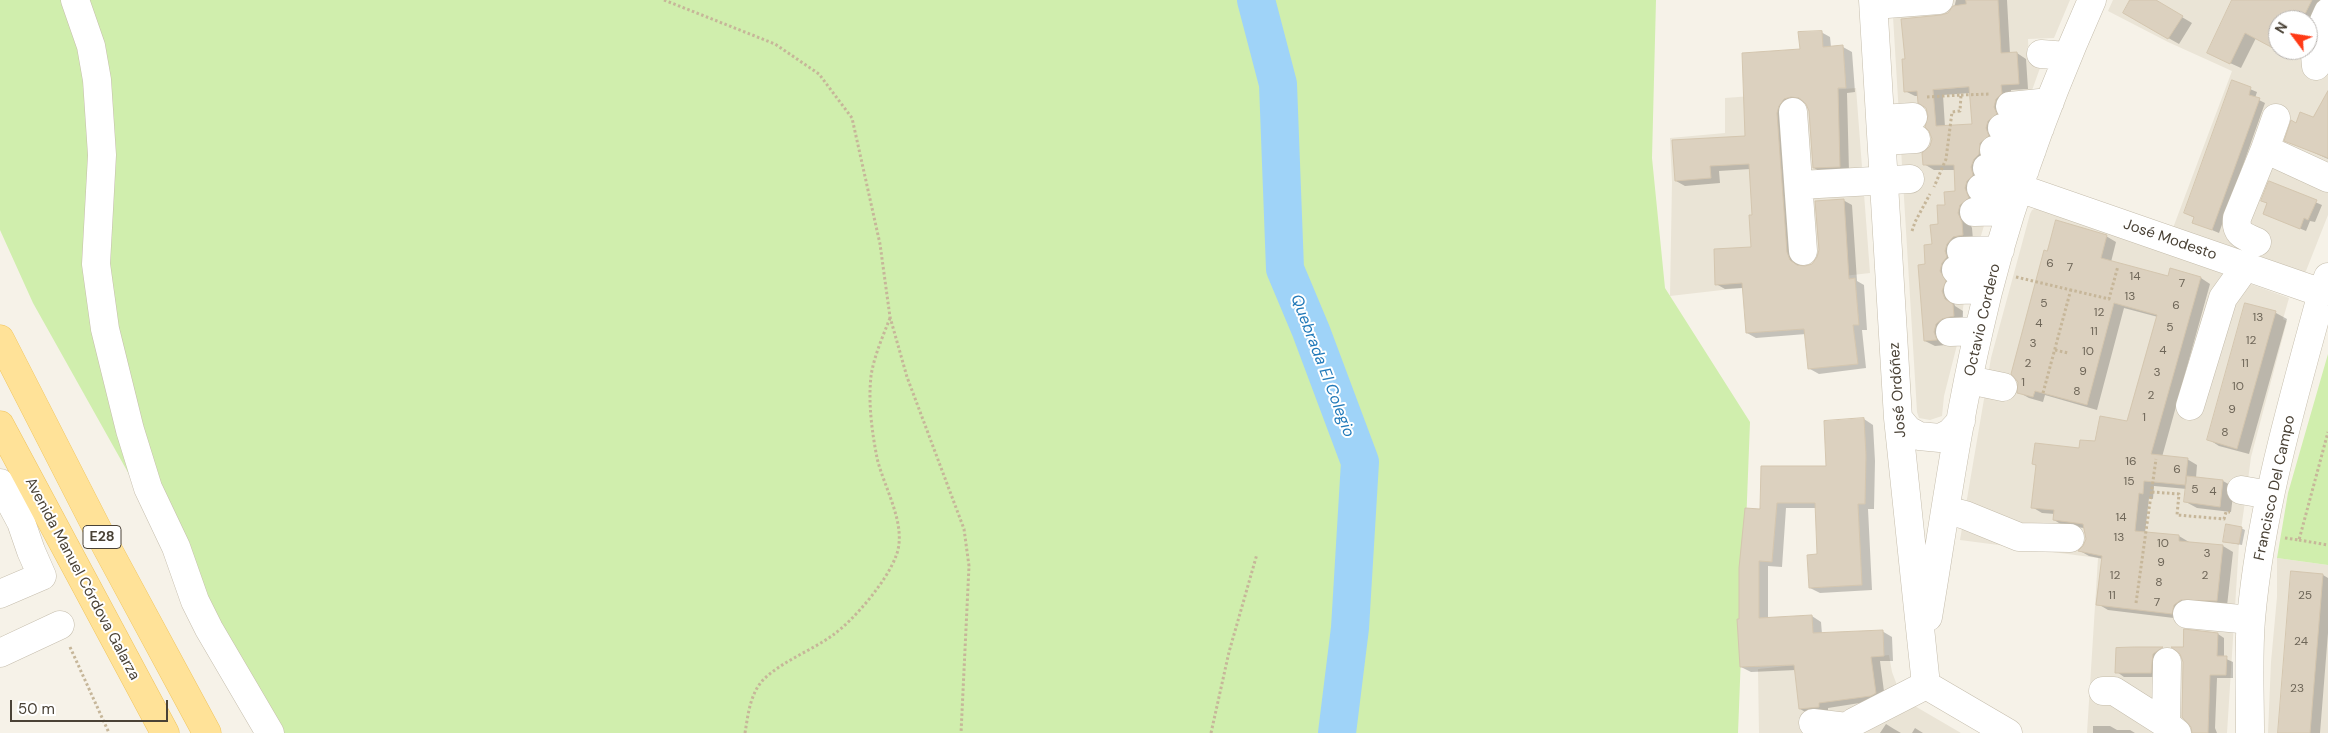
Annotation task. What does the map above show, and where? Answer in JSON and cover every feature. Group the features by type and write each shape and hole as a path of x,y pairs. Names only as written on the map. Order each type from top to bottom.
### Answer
{"main road":[{"name":"E28","path":"0,339 106,546 207,733"},
{"name":"Avenida Manuel Córdova Galarza","path":"0,425 165,733"}],"street":[{"path":"75,0 91,46 97,80 102,155 96,264 105,329 130,430 148,488 176,547 195,601 209,629 270,733"},
{"path":"1874,3 1939,0"},
{"name":"Octavio Cordero","path":"1922,653 1969,380 1991,221 2050,102 2054,55 2092,0"},
{"name":"José Ordóñez","path":"1874,3 1889,76 1898,149 1898,418 1926,685"},
{"path":"2316,66 2314,43 2328,12"},
{"path":"1991,221 2050,102"},
{"path":"1793,112 1800,185 1803,251"},
{"path":"2190,406 2223,298 2252,254 2236,226 2237,218 2276,118"},
{"path":"1800,185 1898,149"},
{"path":"2265,149 2328,178"},
{"name":"José Modesto","path":"1991,221 2252,254 2325,285"},
{"name":"Francisco Del Campo","path":"2250,733 2251,620 2266,516 2325,285"},
{"path":"1969,380 2003,387"},
{"path":"1898,418 1908,430 1919,436 1940,438 1950,433 1961,421"},
{"path":"0,483 21,522 42,576 0,594"},
{"path":"2241,490 2266,516"},
{"path":"1946,510 1965,515 2019,536 2070,538"},
{"path":"2187,614 2251,620"},
{"path":"0,653 60,625"},
{"path":"2167,662 2172,728"},
{"path":"1813,723 1846,730 1926,685 2008,733"},
{"path":"2103,691 2114,691 2172,728"}],"path":[{"path":"664,0 775,44 819,74 852,118 880,244 890,318 907,377 964,529 969,566 961,733"},
{"path":"1961,95 1991,221 2071,289 2109,299 2118,266"},
{"path":"2043,393 2071,289"},
{"path":"745,733 752,697 762,681 775,670 834,635 879,585 897,556 899,541 893,501 877,458 870,409 871,375 890,318"},
{"path":"2055,350 2068,353"},
{"path":"2299,540 2328,432"},
{"path":"2136,603 2156,459"},
{"path":"2152,492 2179,494 2177,515 2224,519 2226,512 2266,516 2299,540 2328,545"},
{"path":"1211,733 1229,652 1257,554"},
{"path":"60,625 109,733"}],"shaded area":[{"path":"1892,0 2070,0 2054,38 2028,39 2029,62 2040,68 1986,219 1967,282 1958,341 1944,396 1942,416 1930,420 1919,418 1917,412"},
{"path":"2113,0 2328,0 2328,215 2304,276 2173,228 2232,71 2168,42 2108,11"},
{"path":"1856,88 1870,273 1670,296 1672,182 1670,138 1725,133 1725,98"},
{"path":"2040,207 2289,298 2283,319 2287,321 2251,457 2239,544 2227,733 2087,733 2098,558 1960,540 1991,358 2030,214 2032,210"},
{"path":"2277,558 2328,565 2328,733 2268,733 2271,662 2277,597"},
{"path":"1889,655 1892,672 1906,709 1913,705 1961,733 1759,733 1758,669"}],"green space":[{"path":"0,0 1656,0 1652,158 1665,288 1750,422 1738,733 274,733 33,303 0,230"},
{"path":"2328,354 2328,565 2277,558 2288,493"}],"building":[{"path":"1966,0 1998,0 2001,53 2017,52 2019,84 2001,85 2002,93 1996,99 1994,107 1997,114 1988,121 1986,128 1989,136 1980,143 1979,154 1974,159 1971,167 1973,175 1967,181 1965,188 1969,198 1960,205 1958,213 1962,222 1963,235 1953,237 1947,244 1945,251 1947,257 1942,263 1940,271 1946,281 1942,291 1945,299 1953,304 1954,316 1942,319 1936,324 1934,332 1937,340 1924,341 1918,265 1925,264 1924,245 1932,244 1930,225 1938,224 1937,205 1945,205 1944,192 1955,191 1954,165 1923,165 1922,153 1930,146 1932,139 1925,127 1928,116 1926,108 1918,103 1917,91 1904,92 1902,59 1905,59 1901,19 1941,15 1948,13 1953,6 1966,4","holes":["1969,87 1972,124 1936,126 1933,90"]},
{"path":"2130,0 2156,0 2183,16 2168,39 2123,13"},
{"path":"2232,0 2312,0 2307,10 2268,10 2268,45 2245,33 2230,64 2207,53"},
{"path":"1822,31 1823,47 1843,45 1846,88 1838,88 1840,167 1813,168 1809,111 1806,104 1799,98 1791,97 1784,99 1777,113 1787,252 1790,260 1797,265 1805,266 1812,264 1819,250 1815,201 1844,199 1849,279 1855,278 1859,325 1853,325 1858,364 1808,369 1804,329 1746,333 1742,283 1715,285 1714,249 1751,247 1749,215 1752,215 1749,164 1710,166 1711,178 1675,181 1672,140 1745,136 1742,53 1800,49 1798,32"},
{"path":"2232,80 2251,87 2249,95 2260,98 2212,230 2192,223 2194,217 2184,213"},
{"path":"2328,91 2328,158 2284,141 2291,120 2296,123 2300,112 2313,117"},
{"path":"2269,181 2317,200 2308,220 2304,218 2300,229 2263,214 2267,203 2261,201"},
{"path":"2056,220 2107,235 2101,258 2168,276 2170,268 2201,277 2151,454 2188,458 2185,485 2144,481 2143,494 2139,493 2135,531 2179,535 2179,541 2223,545 2217,601 2181,600 2174,605 2172,614 2096,605 2102,556 2078,551 2086,539 2083,524 2053,520 2054,510 2031,508 2036,465 2032,464 2035,443 2079,448 2080,440 2095,441 2100,416 2127,421 2157,315 2114,303 2087,405 2035,391 2033,397 2017,393 2018,382 2011,374 2044,250 2047,251"},
{"path":"2245,303 2276,311 2237,449 2207,440"},
{"path":"1864,418 1866,455 1865,504 1858,504 1862,585 1809,588 1807,555 1817,554 1815,503 1777,503 1772,562 1759,561 1759,618 1812,615 1813,633 1883,630 1884,656 1871,657 1876,693 1871,696 1819,703 1819,707 1799,709 1794,665 1740,667 1737,619 1739,619 1739,568 1745,508 1760,509 1761,466 1826,466 1824,421"},
{"path":"2187,476 2223,480 2220,507 2184,502"},
{"path":"2226,524 2242,527 2239,544 2223,542"},
{"path":"2291,571 2323,574 2310,733 2278,733"},
{"path":"2184,629 2218,633 2217,656 2227,656 2226,675 2210,675 2208,733 2192,733 2191,727 2182,717 2183,662 2180,654 2171,647 2183,647"},
{"path":"2163,647 2153,654 2151,673 2115,673 2116,648"}],"waterway":[{"name":"Quebrada El Colegio","path":"1256,0 1278,84 1285,269 1311,331 1360,462 1350,628 1337,733"}]}
